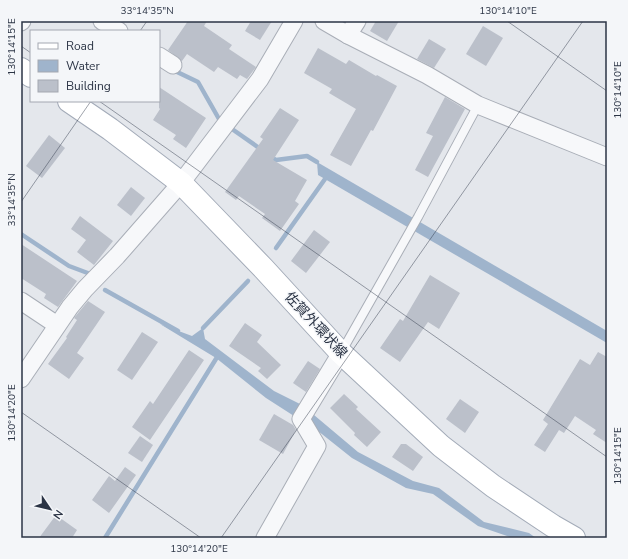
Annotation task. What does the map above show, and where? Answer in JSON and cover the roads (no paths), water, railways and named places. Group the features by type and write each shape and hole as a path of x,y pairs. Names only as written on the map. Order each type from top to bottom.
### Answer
{"main road":[{"path":"21,69 30,75"},
{"name":"佐賀外環状線","path":"70,102 110,129 181,183 264,269 341,353 441,446 493,486 553,526 574,538"}],"street":[{"path":"102,21 116,30"},
{"path":"21,379 57,325 84,289 117,256 181,183 260,80 294,21"},
{"path":"324,21 353,28 427,76 478,105 607,157"},
{"path":"21,301 57,325"},
{"path":"265,538 317,446 301,419 341,353"}],"lane":[{"path":"341,353 418,217 478,105"}],"water":[{"path":"317,162 607,331 607,343 318,175"},
{"path":"160,324 192,336 203,328 205,339 274,391 300,404 294,416 266,398 216,358"},
{"path":"314,415 358,452 413,481 439,488 484,522 529,533 536,538 513,538 478,526 433,494 406,488 352,458 308,423"}],"waterway":[{"path":"173,70 198,82 219,119"},
{"path":"232,129 262,150"},
{"path":"270,156 276,160 307,156 317,162"},
{"path":"276,248 325,179"},
{"path":"21,234 69,266 93,275"},
{"path":"203,328 248,281"},
{"path":"105,290 178,331"},
{"path":"105,538 219,354"}]}
